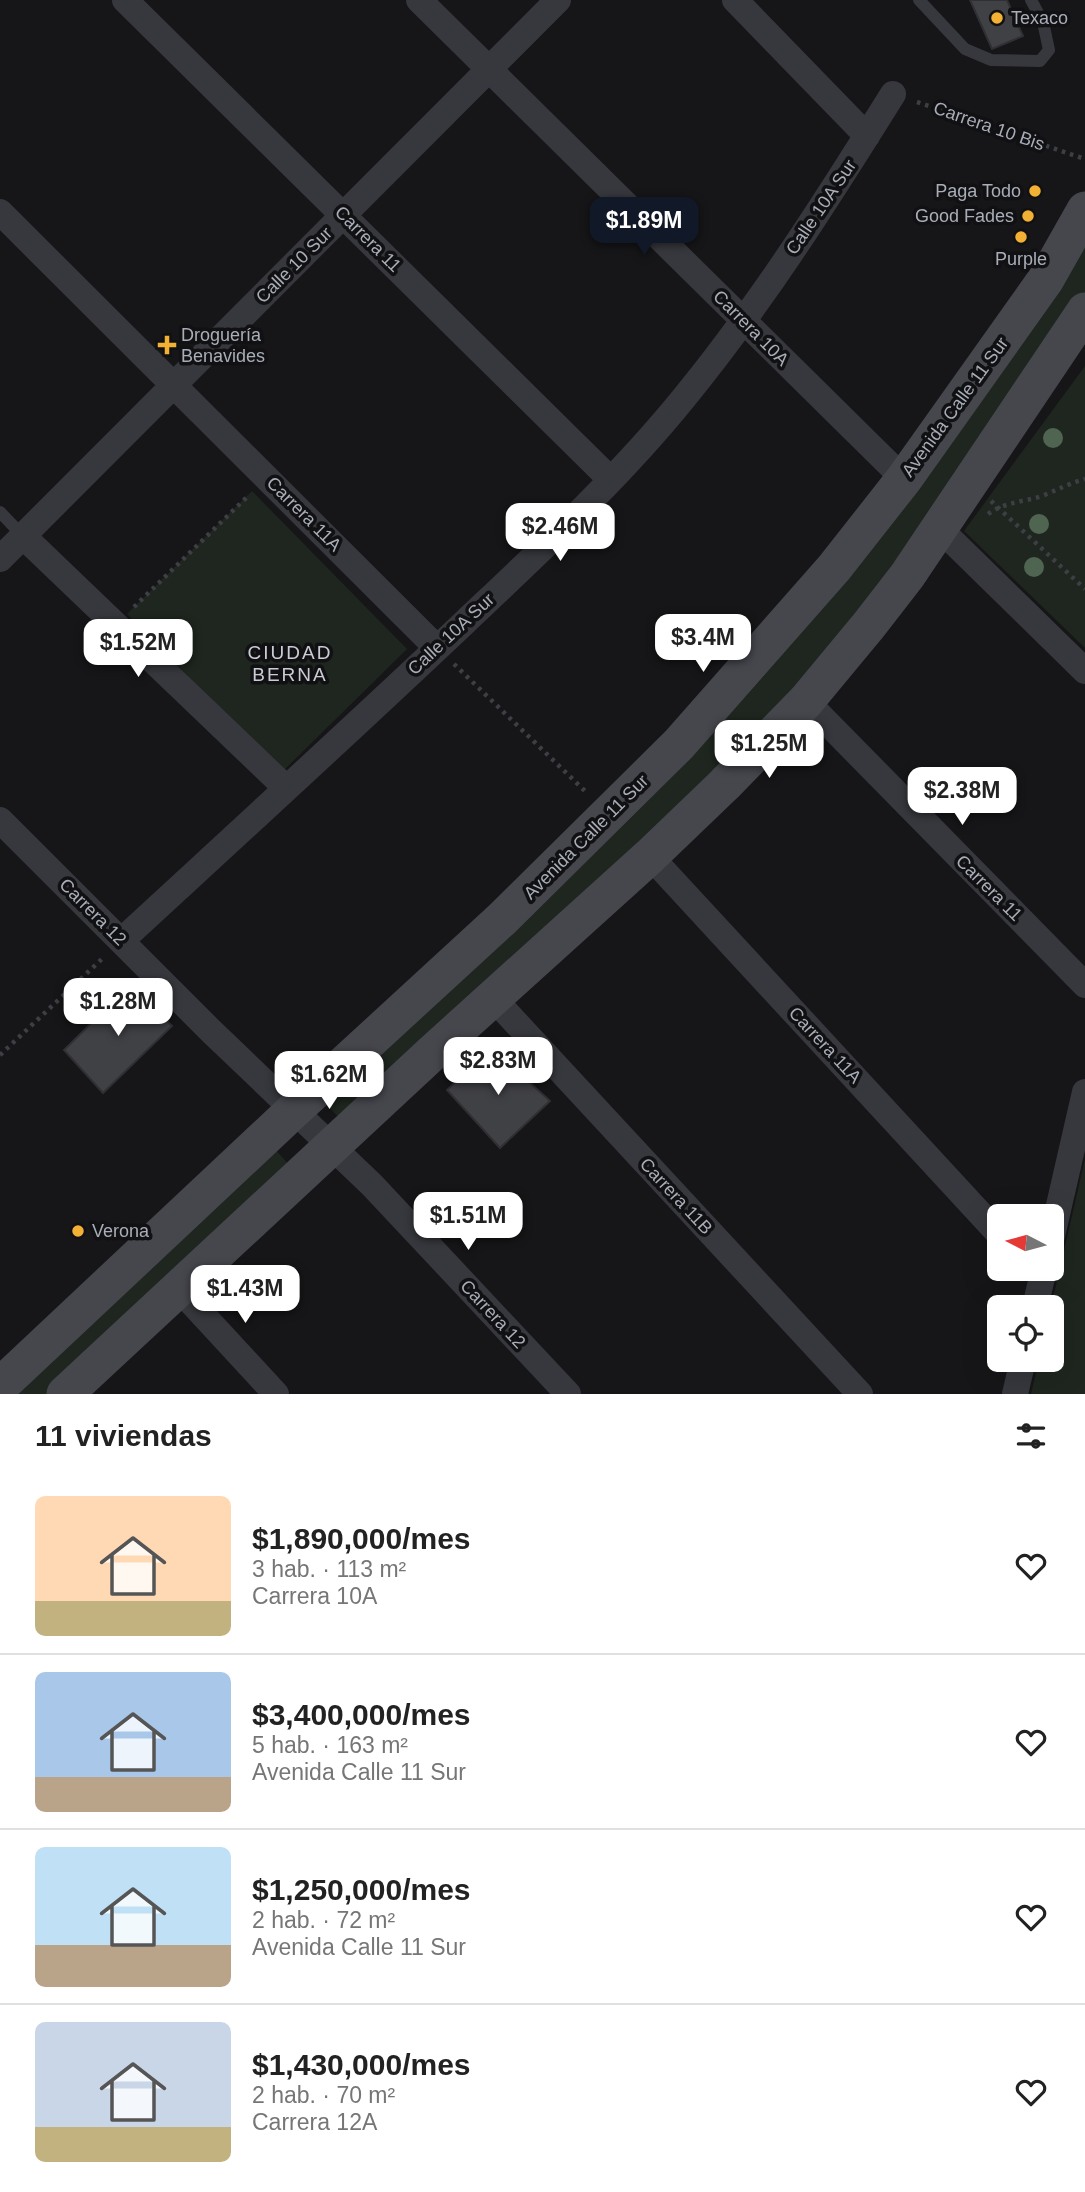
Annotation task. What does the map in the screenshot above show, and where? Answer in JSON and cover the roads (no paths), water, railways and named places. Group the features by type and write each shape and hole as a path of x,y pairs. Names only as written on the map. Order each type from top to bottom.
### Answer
{"main road":[{"name":"Avenida Calle 11 Sur","path":"0,1386 502,919 679,744 834,568 904,479 1046,279 1085,210"},
{"path":"65,1394 650,856 806,701 869,625 939,528 1085,311"}],"street":[{"name":"Carrera 11","path":"125,0 610,479"},
{"name":"Carrera 10A","path":"419,0 904,479"},
{"name":"Calle 10 Sur","path":"0,559 558,0"},
{"path":"735,0 867,136"},
{"name":"Calle 10A Sur","path":"121,941 438,648 610,479 682,400 743,321 811,223 893,94"},
{"name":"Carrera 11A","path":"0,212 438,648"},
{"path":"939,528 1085,671"},
{"path":"23,536 286,788"},
{"name":"Carrera 11","path":"806,701 1085,985"},
{"name":"Carrera 12","path":"0,820 382,1195 568,1394"},
{"name":"Carrera 11A","path":"650,856 987,1221"},
{"name":"Carrera 11B","path":"493,998 860,1394"},
{"path":"1059,1204 1085,1092"},
{"path":"179,1289 276,1394"},
{"path":"1015,1394 1020,1372"}],"lane":[{"path":"919,0 965,49 991,60 1040,61 1049,50 1043,22 1031,0"},
{"path":"0,512 23,536"}],"place":[{"name":"Texaco","path":"997,18"},
{"name":"Paga Todo","path":"1035,191"},
{"name":"Good Fades","path":"1028,216"},
{"name":"Purple","path":"1021,237"},
{"name":"Droguería Benavides","path":"167,345"},
{"name":"Verona","path":"78,1231"}],"district":[{"name":"CIUDAD BERNA","path":"290,663"}]}
